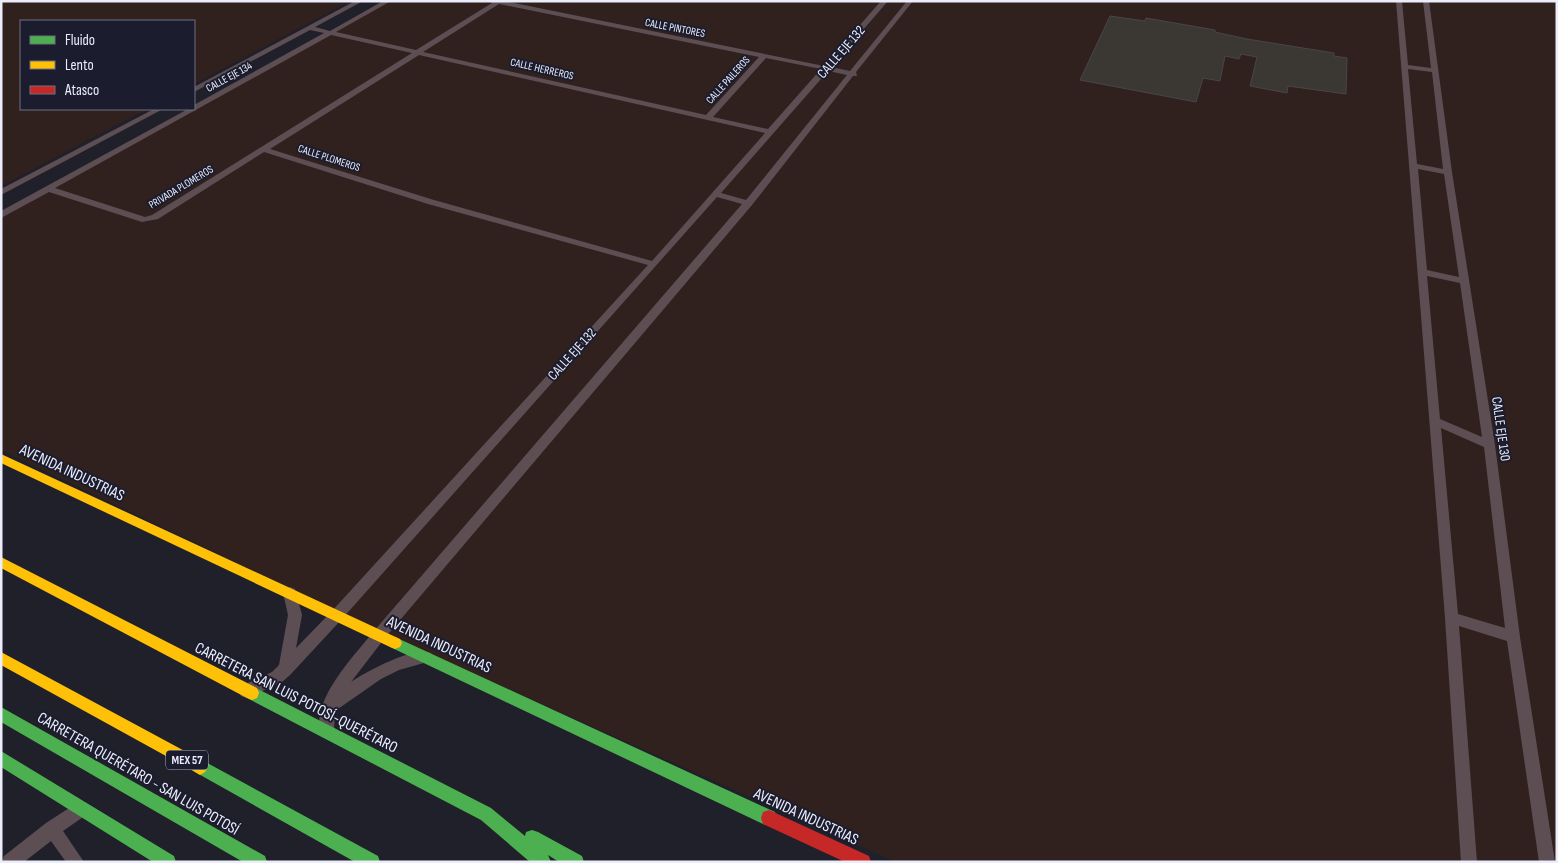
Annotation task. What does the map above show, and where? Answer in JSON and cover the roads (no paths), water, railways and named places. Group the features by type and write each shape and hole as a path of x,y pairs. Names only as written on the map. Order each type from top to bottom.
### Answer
{"main road":[{"name":"AVENIDA INDUSTRIAS","path":"1,458 863,862"},
{"name":"CARRETERA SAN LUIS POTOSÍ-QUERÉTARO","path":"1,562 576,862"},
{"name":"MEX 57","path":"1,658 372,862"},
{"name":"CARRETERA QUERÉTARO - SAN LUIS POTOSÍ","path":"1,714 259,862"},
{"path":"1,720 23,728"},
{"path":"1,758 80,809 168,862"},
{"path":"485,814 543,862"}],"street":[{"name":"CALLE EJE 134","path":"195,89 360,1"},
{"name":"CALLE EJE 134","path":"195,109 388,1"},
{"name":"CALLE EJE 132","path":"246,691 277,677 337,616 654,264 885,1"},
{"name":"CALLE EJE 132","path":"327,732 328,709 341,684 379,635 748,203 854,74 910,1"},
{"path":"1399,1 1452,618 1468,862"},
{"name":"CALLE EJE 130","path":"1426,1 1448,172 1489,445 1513,638 1547,862"},
{"name":"CALLE PINTORES","path":"495,2 854,74"},
{"name":"CALLE PLOMEROS","path":"264,149 495,2"},
{"name":"CALLE HERREROS","path":"309,28 770,132"},
{"name":"CALLE PAILEROS","path":"708,118 764,56"},
{"path":"1404,62 1436,68"},
{"path":"1,192 157,110"},
{"name":"CALLE EJE 134","path":"1,215 192,110"},
{"name":"CALLE PLOMEROS","path":"264,149 431,202 654,264"},
{"name":"PRIVADA PLOMEROS","path":"49,189 149,219 264,149"},
{"path":"1414,166 1448,172"},
{"path":"715,194 748,203"},
{"path":"1423,272 1464,281"},
{"path":"1435,421 1489,445"},
{"path":"285,670 295,615 290,593"},
{"path":"1452,618 1513,638"},
{"path":"328,709 357,685 384,669 400,662 426,657"},
{"path":"10,862 80,809"},
{"path":"52,829 76,862"}]}
